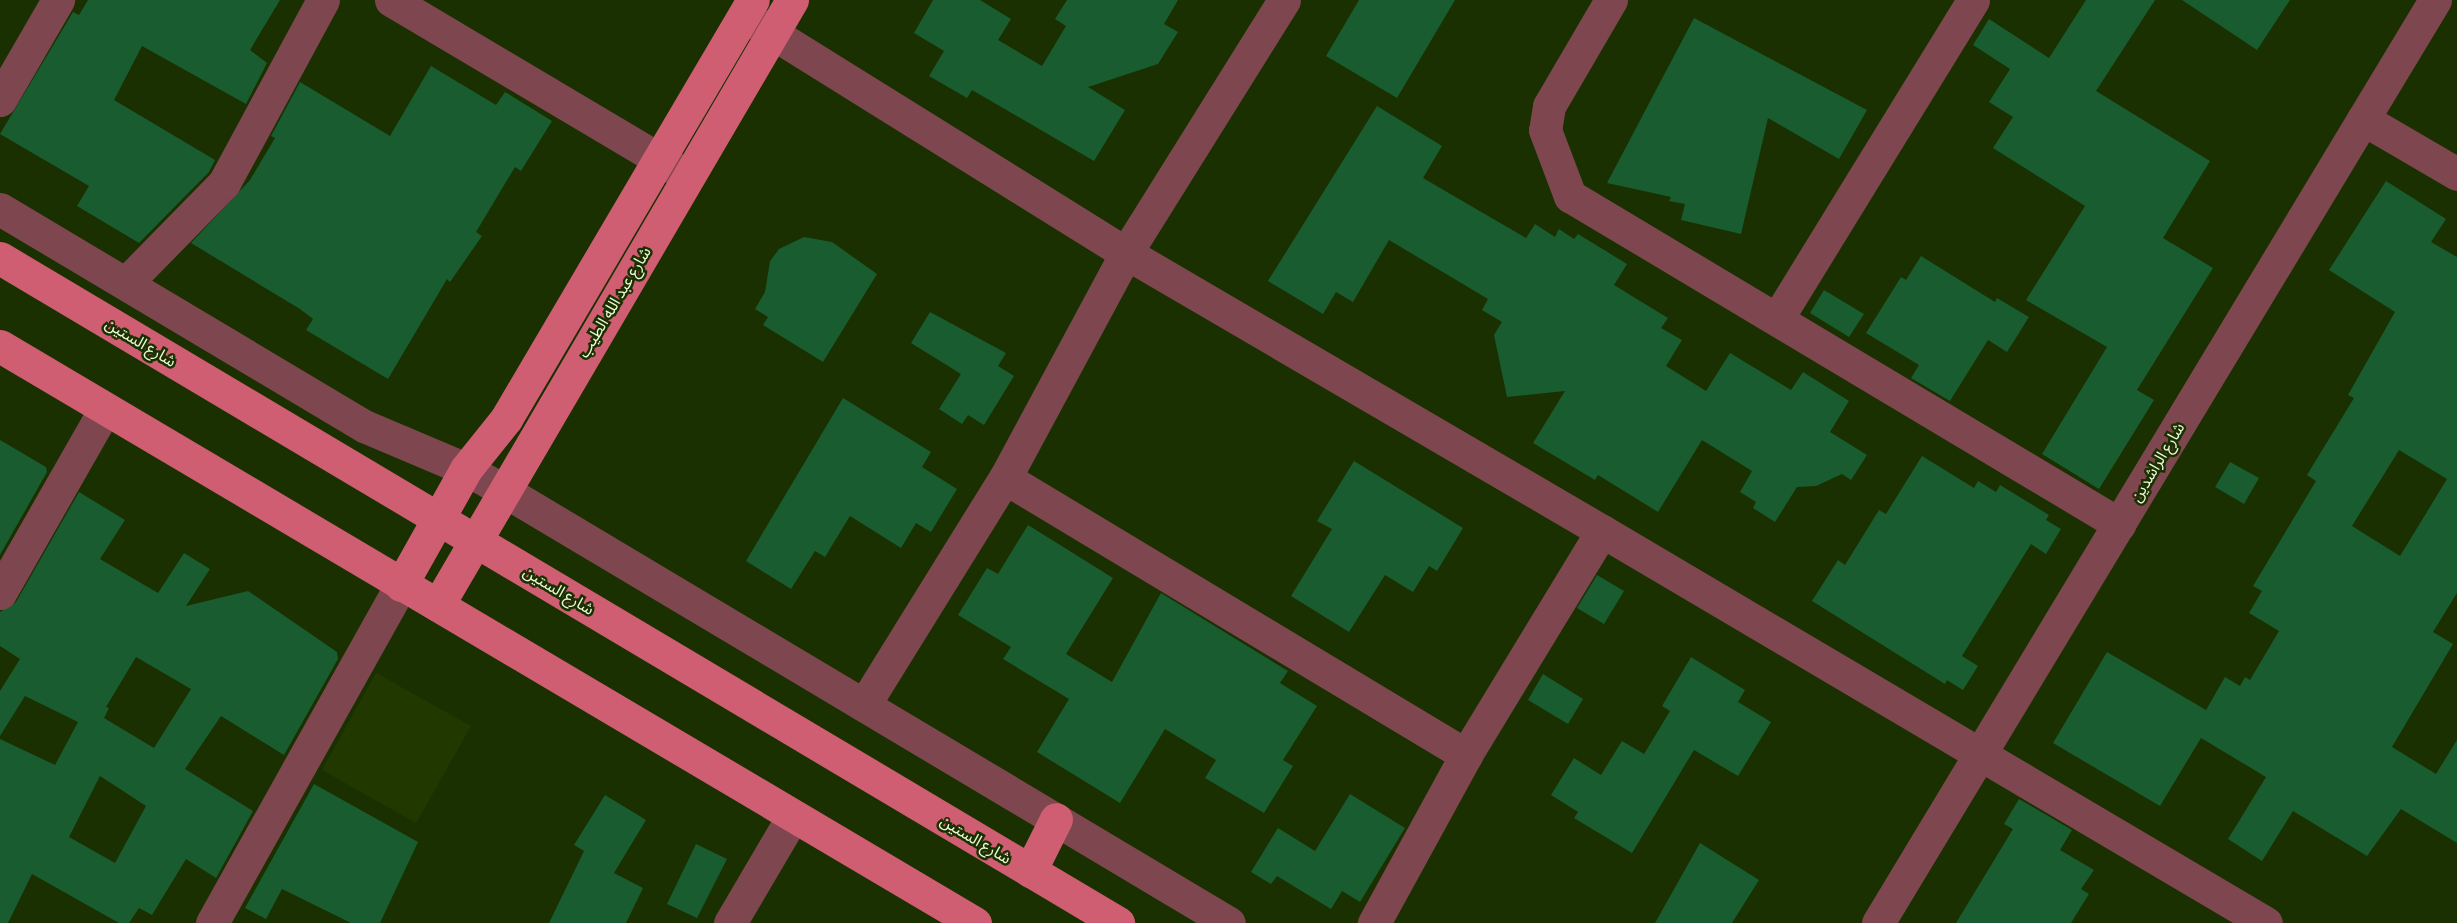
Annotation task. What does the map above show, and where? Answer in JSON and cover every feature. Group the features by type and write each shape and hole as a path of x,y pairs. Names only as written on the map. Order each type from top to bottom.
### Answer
{"main road":[{"name":"شارع عبد الله الطيب","path":"438,606 503,490 792,0"},
{"name":"شارع عبد الله الطيب","path":"401,585 466,469 506,419 749,8"},
{"name":"شارع الستين","path":"0,258 1118,923"},
{"path":"0,346 975,923"},
{"path":"1030,871 1056,819"}],"street":[{"path":"0,100 58,0"},
{"path":"127,282 224,183 323,0"},
{"path":"391,0 688,176"},
{"path":"864,705 1005,478 1126,253 1284,0"},
{"path":"1611,0 1549,106 1545,130 1570,196 2119,524"},
{"path":"1777,319 1973,0"},
{"name":"شارع الراشدين","path":"1878,923 2435,0"},
{"path":"749,8 773,33 1126,253 1981,752 2266,923"},
{"path":"2363,119 2457,174"},
{"path":"0,209 127,282 364,426 466,469 503,490 1229,923"},
{"path":"0,593 105,409"},
{"path":"1005,478 1466,755"},
{"path":"1374,923 1466,755 1602,531"},
{"path":"212,923 401,585"},
{"path":"730,923 794,816"}],"shaded area":[{"path":"376,673 471,726 416,823 322,770"}],"building":[{"path":"88,0 280,0 250,50 267,63 246,104 142,46 114,100 215,160 209,172 139,243 77,206 89,186 0,134 73,12 79,15"},
{"path":"933,0 980,0 1011,19 998,40 1042,66 1066,26 1055,19 1067,0 1178,0 1164,24 1178,32 1158,64 1088,87 1125,110 1094,161 972,90 967,98 929,76 944,51 914,33"},
{"path":"1359,0 1455,0 1397,98 1326,56"},
{"path":"2086,0 2155,0 2096,91 2210,161 2163,238 2213,268 2137,390 2154,400 2099,489 2042,454 2107,347 2026,300 2085,206 1993,148 2013,117 1989,102 2010,69 1973,45 1989,19 2049,58"},
{"path":"2182,0 2290,0 2257,50"},
{"path":"1694,18 1867,110 1839,159 1768,118 1741,234 1681,220 1685,204 1669,201 1671,197 1607,183"},
{"path":"431,66 496,105 505,92 552,121 521,171 515,167 476,232 482,236 450,282 447,279 388,379 306,330 313,319 300,309 191,243 250,180 275,138 271,136 300,82 390,136"},
{"path":"1377,106 1442,146 1423,178 1526,238 1535,224 1555,237 1559,229 1574,239 1578,234 1627,264 1614,285 1668,318 1661,328 1682,340 1666,366 1706,391 1730,353 1791,390 1803,372 1849,401 1830,432 1867,455 1851,480 1842,474 1816,486 1797,487 1775,522 1753,508 1756,502 1740,492 1752,471 1702,440 1658,512 1598,475 1595,480 1533,443 1565,391 1507,397 1494,335 1502,322 1482,310 1488,299 1389,240 1353,302 1336,292 1323,314 1268,281"},
{"path":"2386,181 2446,219 2431,242 2457,257 2457,593 2433,632 2453,644 2392,747 2436,774 2457,740 2457,843 2401,809 2367,856 2293,811 2262,861 2228,839 2266,777 2201,738 2160,806 2053,743 2107,652 2206,710 2225,677 2240,686 2245,677 2250,680 2279,631 2249,613 2262,591 2253,586 2316,481 2307,475 2354,398 2348,395 2395,312 2329,270","holes":["2399,450 2447,479 2400,556 2352,526"]},
{"path":"804,237 832,242 877,274 823,362 763,325 768,317 755,309 765,292 770,261 779,249"},
{"path":"1921,256 1995,302 1997,298 2029,317 2007,352 1988,340 1950,401 1911,378 1919,365 1866,333 1901,277 1906,280"},
{"path":"1824,290 1864,314 1849,337 1810,313"},
{"path":"930,312 1006,353 998,366 1014,376 984,425 968,415 962,424 939,409 961,374 911,343"},
{"path":"843,398 931,452 922,467 957,489 931,532 916,523 901,548 850,516 825,557 815,551 791,589 746,561"},
{"path":"0,440 46,467 47,472 0,555"},
{"path":"1922,456 1974,488 1978,481 1996,492 2000,485 2049,515 2046,520 2061,529 2046,554 2031,544 1962,656 1978,666 1963,690 1947,680 1945,684 1812,601 1838,560 1845,565 1879,510 1886,514"},
{"path":"1354,461 1463,528 1437,571 1429,566 1413,592 1385,575 1349,632 1291,596 1332,529 1317,521"},
{"path":"2230,462 2259,478 2244,504 2215,487"},
{"path":"79,492 125,520 100,559 158,593 184,553 210,569 186,606 248,591 337,652 338,659 284,755 221,716 185,769 253,811 216,878 186,859 152,915 139,908 129,923 119,923 32,874 8,923 0,923 0,739 55,765 78,722 25,696 0,736 0,691 20,659 0,646 0,612 16,602","holes":["136,657 191,689 154,748 104,718 109,708 106,707","100,776 146,806 115,863 69,837"]},
{"path":"1028,525 1113,578 1066,654 1112,682 1161,593 1288,671 1280,683 1317,706 1283,760 1293,766 1264,813 1205,778 1216,760 1165,729 1120,803 1037,752 1069,699 1003,659 1011,647 958,615 987,568 998,574"},
{"path":"1597,575 1624,591 1604,624 1577,608"},
{"path":"1691,657 1745,690 1738,702 1771,722 1738,776 1694,750 1632,853 1574,818 1578,812 1551,795 1574,758 1601,775 1622,741 1644,754 1670,711 1662,706"},
{"path":"1543,674 1583,699 1568,724 1528,700"},
{"path":"314,784 418,842 380,923 351,923 282,889 266,919 245,908"},
{"path":"1350,794 1405,828 1360,902 1342,891 1331,909 1277,876 1271,884 1251,872 1278,828 1315,851"},
{"path":"605,795 646,820 614,873 643,888 626,923 549,923 584,851 574,845"},
{"path":"2019,799 2072,830 2060,850 2094,870 2081,889 2089,894 2071,923 1956,923 2013,829 2004,824"},
{"path":"1700,843 1759,880 1732,923 1655,923"},
{"path":"696,844 727,859 697,918 667,904"}]}
